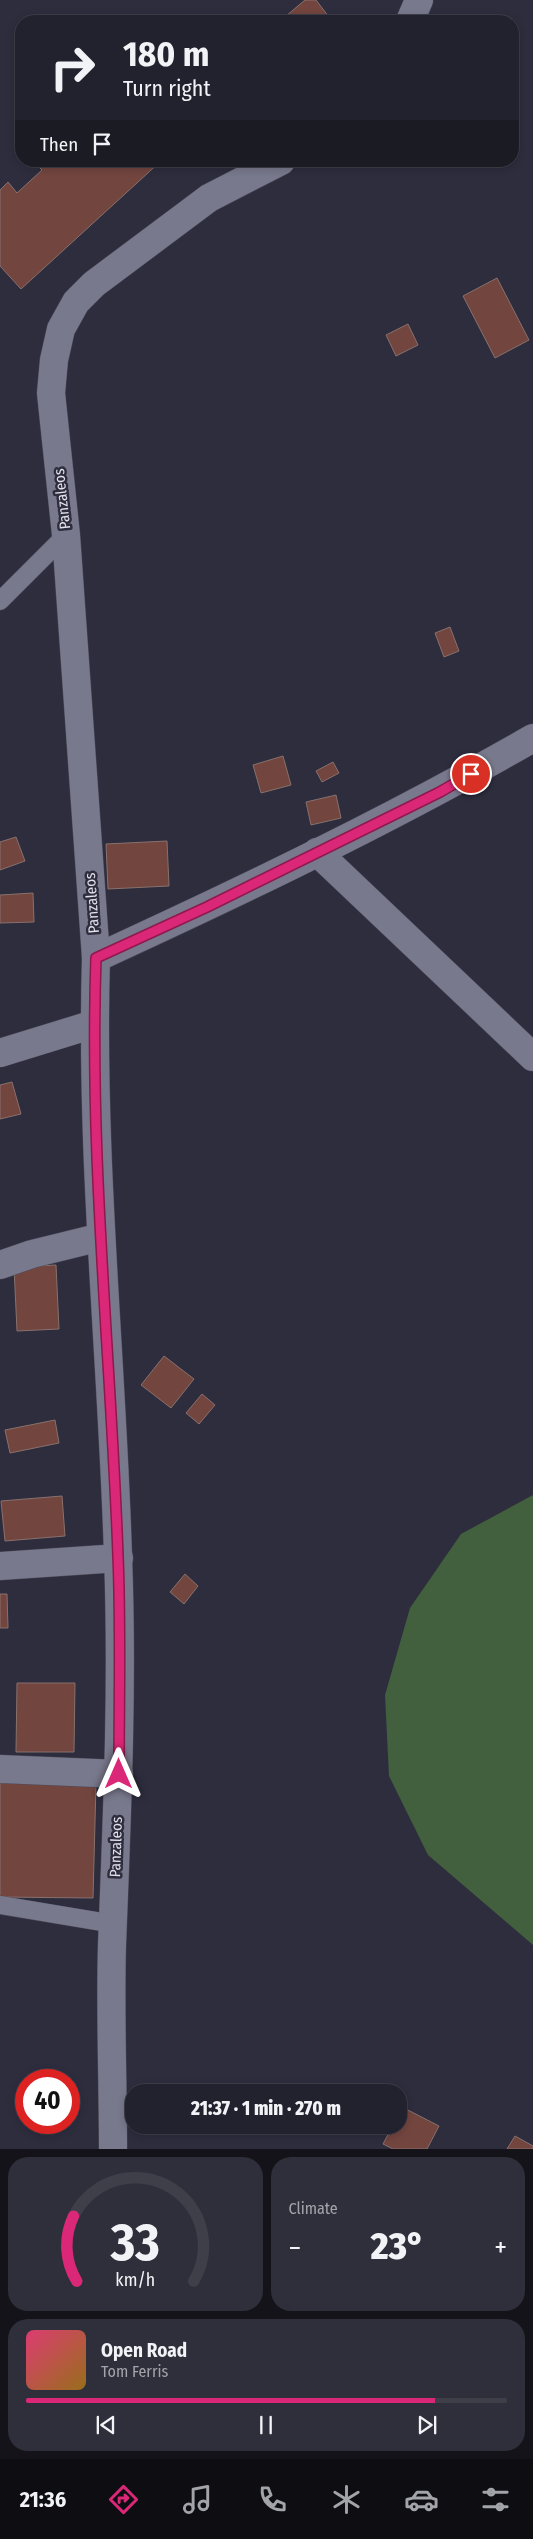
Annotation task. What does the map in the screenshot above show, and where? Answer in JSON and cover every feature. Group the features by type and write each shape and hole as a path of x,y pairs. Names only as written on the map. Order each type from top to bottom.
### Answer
{"street":[{"path":"413,15 419,0"},
{"name":"Panzaleos","path":"113,2149 114,1924 119,1774 118,1558 101,1237 94,1024 96,958 66,534 51,393 54,360 61,329 76,302 94,284 209,198 268,167"},
{"path":"96,958 207,907 440,792 533,738"},
{"path":"317,852 533,1057"},
{"path":"0,1053 94,1024"},
{"path":"0,1265 32,1254 101,1237"},
{"path":"0,1566 118,1558"},
{"path":"0,1769 119,1774"}],"lane":[{"path":"0,601 66,534"},
{"path":"0,1905 114,1924"}],"green space":[{"path":"533,1495 533,1945 428,1855 389,1776 385,1695 410,1608 461,1534"}],"building":[{"path":"305,0 316,0 327,15 287,15"},
{"path":"39,167 154,167 21,289 0,266 0,190 8,182 17,193 42,170"},
{"path":"497,278 529,340 495,358 463,296"},
{"path":"408,324 418,345 396,356 386,335"},
{"path":"450,627 459,651 444,657 435,633"},
{"path":"283,756 291,785 261,793 253,765"},
{"path":"333,762 339,773 322,782 316,771"},
{"path":"336,795 341,818 311,825 306,802"},
{"path":"16,837 25,861 0,870 0,842"},
{"path":"167,841 169,886 108,889 106,844"},
{"path":"33,893 34,922 0,923 0,895"},
{"path":"12,1082 21,1114 0,1119 0,1085"},
{"path":"56,1265 59,1329 17,1331 14,1267"},
{"path":"164,1356 194,1379 171,1408 141,1385"},
{"path":"202,1394 215,1405 199,1424 186,1413"},
{"path":"55,1420 59,1443 10,1453 5,1430"},
{"path":"62,1496 65,1536 5,1541 1,1501"},
{"path":"185,1574 198,1586 184,1604 170,1592"},
{"path":"0,1594 7,1594 8,1628 0,1628"},
{"path":"17,1683 75,1683 74,1752 16,1752"},
{"path":"0,1783 96,1784 93,1898 0,1897"},
{"path":"407,2110 439,2126 427,2149 393,2149 383,2144 388,2134 407,2134"},
{"path":"515,2136 533,2146 533,2149 507,2149"}],"route":[{"path":"119,1774 118,1558 101,1237 94,1024 96,958 207,907 440,792 471,774"}]}
